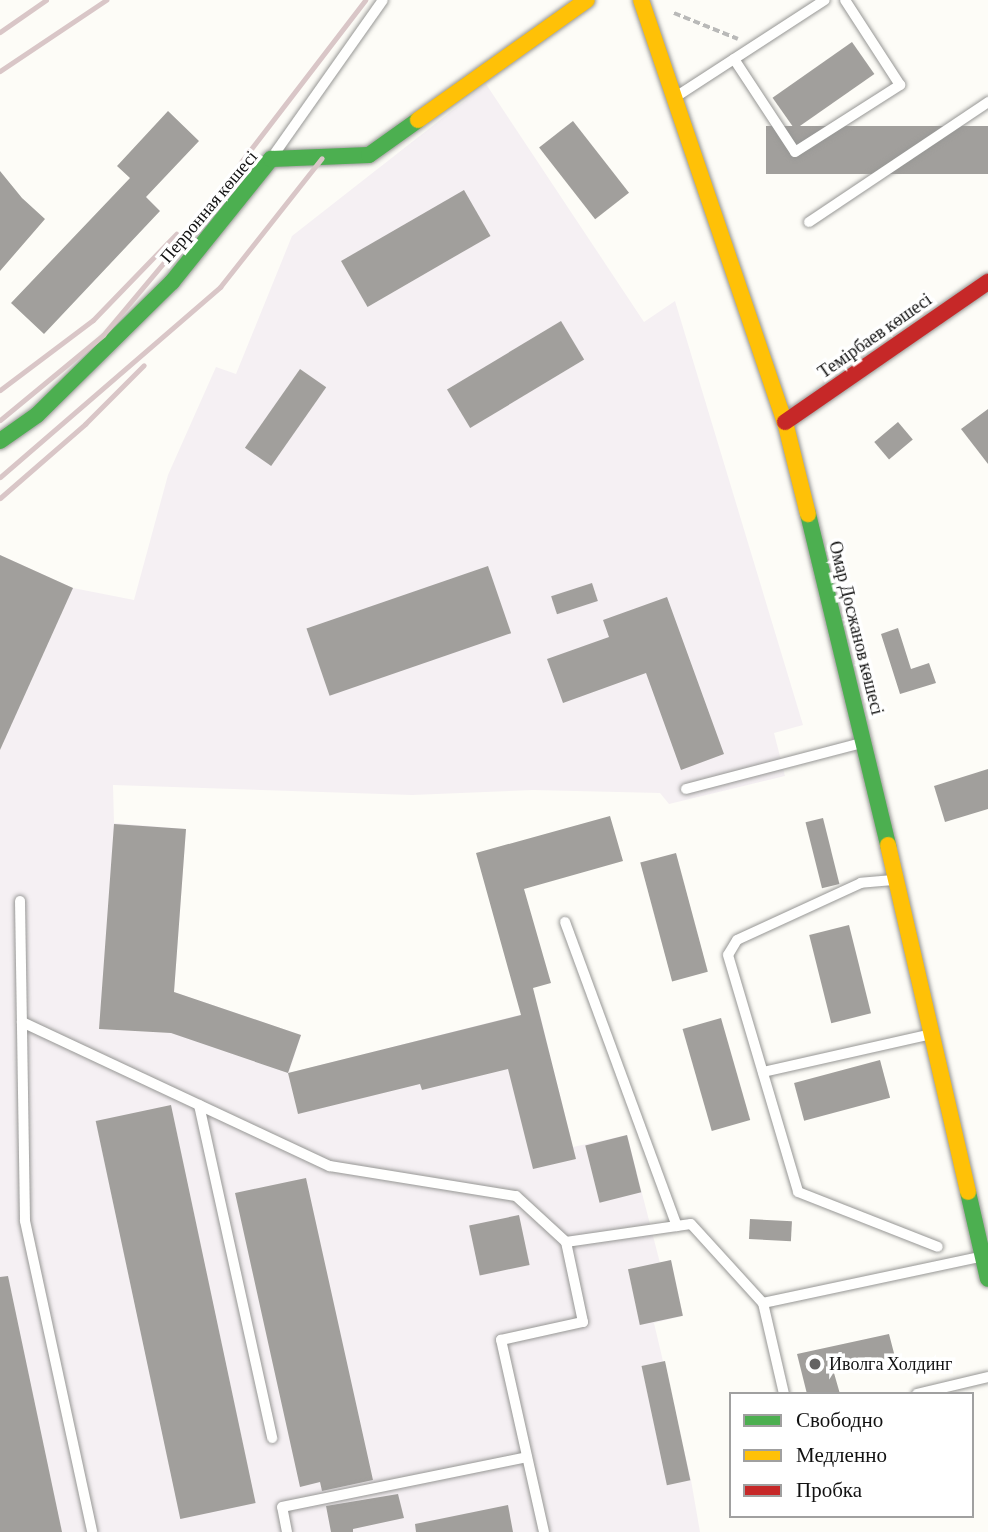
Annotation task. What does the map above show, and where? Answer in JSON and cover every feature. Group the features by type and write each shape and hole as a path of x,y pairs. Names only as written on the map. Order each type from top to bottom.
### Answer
{"street":[{"name":"Перронная көшесі","path":"0,441 37,415 172,282 271,159 369,155 587,0"},
{"name":"Омар Досжанов көшесі","path":"641,0 785,422 864,742 988,1279"},
{"name":"Темірбаев көшесі","path":"785,422 988,282"}],"lane":[{"path":"271,159 383,0"},
{"path":"674,98 825,0"},
{"path":"734,59 795,152 900,85 845,0"},
{"path":"809,222 988,102"},
{"path":"686,789 864,742"},
{"path":"896,880 861,883 737,940 728,955 798,1192 938,1247"},
{"path":"20,901 25,1221 92,1532"},
{"path":"565,922 677,1226"},
{"path":"23,1022 330,1166 516,1196 566,1242 583,1322 501,1340 544,1532"},
{"path":"763,1072 931,1034"},
{"path":"199,1105 272,1438"},
{"path":"566,1242 691,1224 763,1303 784,1392"},
{"path":"763,1303 982,1257"},
{"path":"925,1392 988,1377"},
{"path":"288,1532 282,1507 527,1457"}],"path":[{"path":"668,10 754,46"}],"shaded area":[{"path":"486,84 644,322 675,301 803,725 774,733 785,776 669,804 660,793 533,790 412,795 113,785 114,823 186,829 174,992 301,1035 289,1073 539,1010 573,1147 627,1135 660,1263 671,1260 683,1316 654,1323 691,1480 700,1532 0,1532 0,555 73,588 134,600 168,475 216,367 236,374 292,236"}],"building":[{"path":"852,42 874,74 795,130 773,98"},
{"path":"168,111 199,141 146,197 160,211 44,334 11,303 130,178 117,166"},
{"path":"573,121 629,193 595,219 539,147"},
{"path":"766,126 988,126 988,174 766,174"},
{"path":"0,171 22,198 45,219 0,271"},
{"path":"464,190 490,236 368,307 341,261"},
{"path":"561,321 584,360 470,428 447,390"},
{"path":"300,369 326,387 271,466 245,448"},
{"path":"988,409 988,464 961,429"},
{"path":"898,422 913,440 889,460 874,442"},
{"path":"0,555 73,588 0,750"},
{"path":"488,566 511,633 330,696 306,629"},
{"path":"592,583 598,601 557,614 551,596"},
{"path":"667,597 724,754 681,770 646,673 563,703 547,659 609,637 603,620"},
{"path":"898,628 911,669 929,663 936,683 900,694 881,634"},
{"path":"988,769 988,809 945,822 934,786"},
{"path":"610,816 623,861 524,889 551,983 533,988 576,1159 533,1169 508,1069 422,1090 420,1084 298,1114 288,1073 521,1015 476,853"},
{"path":"823,818 839,884 822,888 806,822"},
{"path":"114,824 186,829 174,992 301,1035 288,1073 171,1033 99,1029"},
{"path":"676,853 708,972 672,981 640,863"},
{"path":"849,925 871,1013 831,1023 809,935"},
{"path":"721,1018 750,1120 712,1131 683,1029"},
{"path":"880,1060 890,1098 804,1121 794,1083"},
{"path":"171,1105 256,1503 180,1519 96,1121"},
{"path":"627,1135 641,1192 600,1203 585,1145"},
{"path":"306,1178 373,1480 322,1491 320,1482 300,1487 235,1193"},
{"path":"519,1215 530,1265 480,1275 469,1226"},
{"path":"750,1219 792,1221 791,1241 749,1239"},
{"path":"671,1260 683,1316 640,1325 628,1269"},
{"path":"8,1276 62,1532 0,1532 0,1277"},
{"path":"889,1334 895,1357 834,1373 839,1392 806,1392 797,1354"},
{"path":"665,1361 690,1480 667,1485 642,1366"},
{"path":"398,1494 404,1518 353,1529 353,1532 331,1532 326,1506"},
{"path":"508,1505 513,1532 416,1532 415,1524"}],"railway":[{"path":"0,32 46,0"},
{"path":"0,71 106,0"},
{"path":"0,420 103,335 165,261 365,0"},
{"path":"0,477 220,287 322,158"},
{"path":"0,390 93,320 176,234"},
{"path":"0,498 85,424 144,365"}],"traffic: fast":[{"path":"0,441 37,415 172,282 271,159 369,155 418,120"},
{"path":"808,514 888,845"},
{"path":"968,1192 988,1279"}],"traffic: slow":[{"path":"418,120 587,0"},
{"path":"641,0 785,422 808,514"},
{"path":"888,845 968,1192"}],"traffic: jam":[{"path":"785,422 988,282"}],"place":[{"name":"Иволга Холдинг","path":"815,1364"}]}
